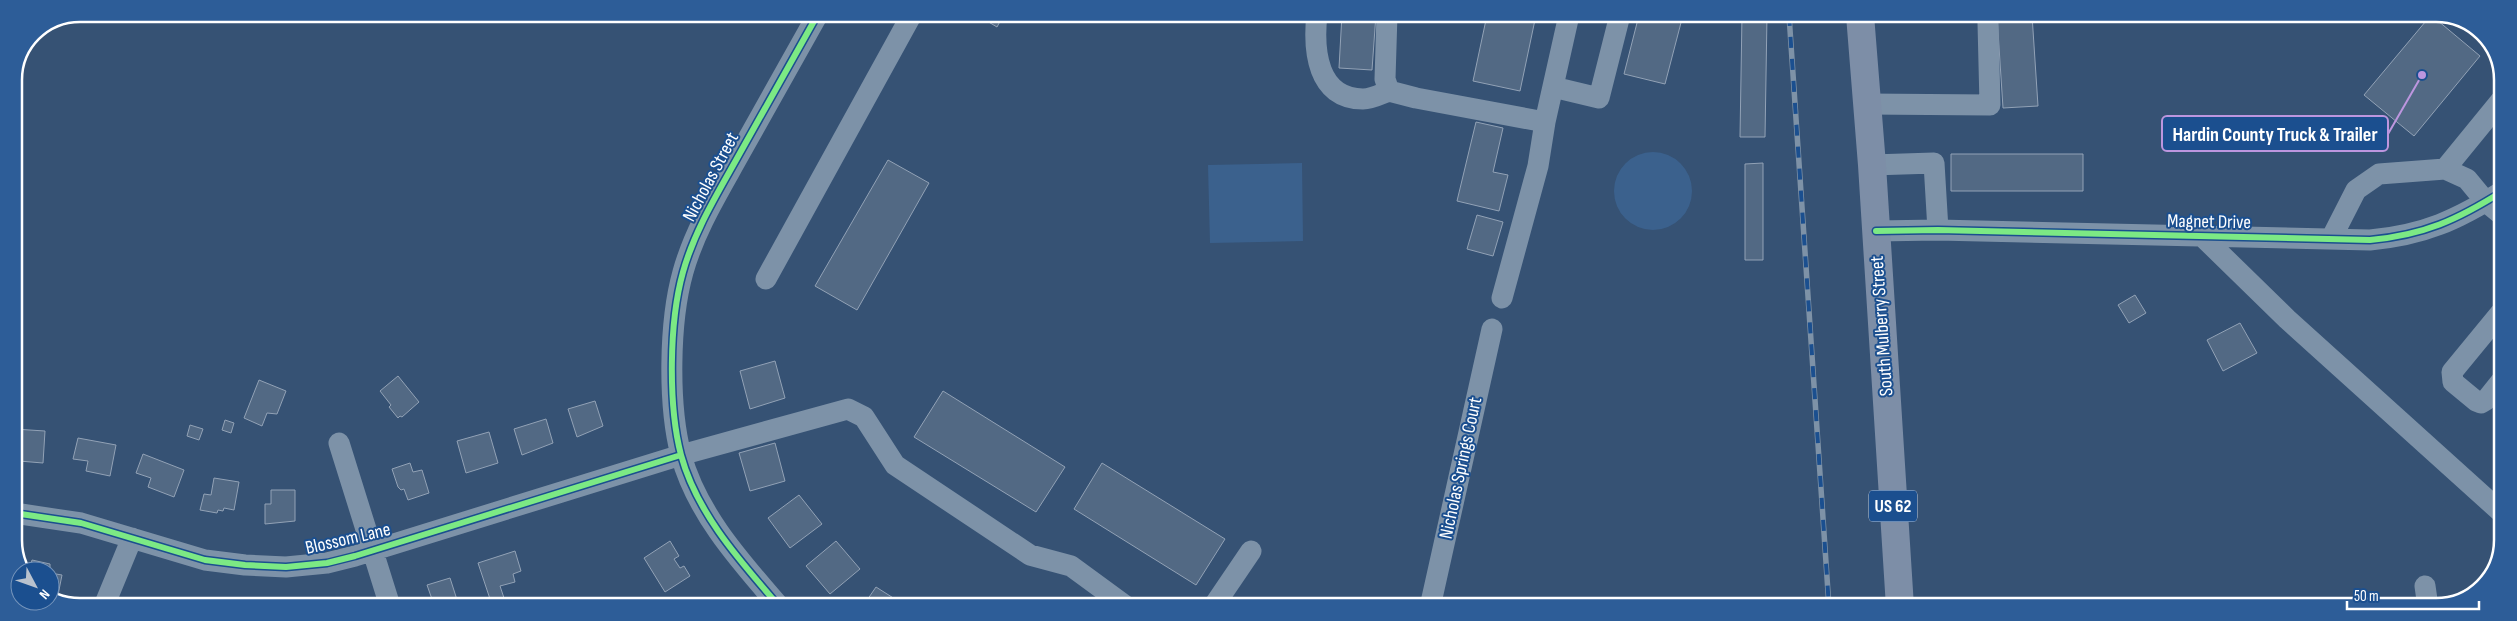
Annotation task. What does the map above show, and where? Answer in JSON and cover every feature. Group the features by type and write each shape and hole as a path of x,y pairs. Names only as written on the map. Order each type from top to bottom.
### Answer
{"main road":[{"name":"South Mulberry Street","path":"1861,23 1872,165 1899,598"}],"street":[{"name":"Nicholas Street","path":"772,598 731,550 699,496 681,455 672,389 674,318 683,271 704,217 813,23"},
{"path":"766,279 907,23"},
{"path":"1316,23 1314,37 1320,71 1332,90 1346,97 1365,99 1389,91 1416,98 1545,122"},
{"path":"1387,23 1385,79 1389,91"},
{"path":"1502,298 1538,166 1545,122 1567,23"},
{"path":"1553,86 1599,98 1618,23"},
{"path":"1867,104 1990,104 1988,23"},
{"path":"2445,169 2494,109"},
{"path":"1872,165 1934,163 1932,230"},
{"path":"2330,240 2356,190 2379,174 2445,169 2467,179 2494,196"},
{"name":"Magnet Drive","path":"1876,231 1932,230 2370,240 2412,235 2439,226 2494,196"},
{"path":"2203,237 2287,319 2494,505"},
{"path":"2494,320 2452,372 2451,378 2468,395 2481,403 2494,390"},
{"name":"Nicholas Springs Court","path":"1432,598 1492,329"},
{"name":"Blossom Lane","path":"23,514 81,524 205,560 286,567 327,563 681,455 848,409 864,417 895,465 1030,555 1071,566 1116,598"},
{"path":"340,443 388,598"},
{"path":"107,598 132,538"},
{"path":"1219,598 1251,551"},
{"path":"2425,586 2427,598"}],"water":[{"path":"1653,152 1668,155 1685,169 1689,176 1692,191 1689,206 1675,223 1668,227 1653,230 1638,227 1621,213 1617,206 1614,191 1617,176 1631,159 1638,155"},
{"path":"1302,163 1303,241 1210,243 1208,165"}],"building":[{"path":"990,23 999,23 997,27"},
{"path":"1342,23 1375,23 1372,70 1339,68"},
{"path":"1485,23 1534,23 1520,91 1473,81"},
{"path":"1637,23 1681,23 1665,84 1624,74"},
{"path":"1742,23 1767,23 1765,137 1740,137"},
{"path":"1997,23 2033,23 2038,106 2003,108"},
{"path":"2424,23 2441,23 2480,56 2414,136 2364,95"},
{"path":"1476,122 1503,128 1493,172 1508,175 1499,211 1457,201"},
{"path":"1951,154 2083,154 2083,191 1951,191"},
{"path":"888,160 929,183 857,310 815,286"},
{"path":"1763,163 1763,260 1745,260 1745,164"},
{"path":"1477,215 1503,222 1493,256 1467,249"},
{"path":"2135,295 2146,313 2129,323 2118,305"},
{"path":"2240,323 2257,353 2223,371 2207,340"},
{"path":"775,361 785,398 750,409 740,371"},
{"path":"398,376 419,402 402,417 398,418 380,391"},
{"path":"259,380 286,391 277,414 267,413 262,426 244,418"},
{"path":"943,391 1065,467 1036,512 914,437"},
{"path":"595,401 603,426 577,437 568,409"},
{"path":"546,419 553,443 522,455 514,429"},
{"path":"225,420 234,423 231,433 222,430"},
{"path":"190,425 203,429 199,440 187,436"},
{"path":"23,430 45,431 43,463 23,461"},
{"path":"489,432 498,463 466,473 457,441"},
{"path":"78,438 116,445 110,476 86,471 88,461 73,459"},
{"path":"775,443 785,481 750,491 739,453"},
{"path":"143,454 184,470 174,497 148,487 151,478 136,473"},
{"path":"410,463 413,472 422,470 429,493 408,500 404,489 401,490 398,487 392,469"},
{"path":"1102,463 1225,539 1196,585 1074,509"},
{"path":"214,478 239,482 234,510 224,508 223,511 218,510 217,513 200,510 204,494 211,495"},
{"path":"271,490 295,490 295,521 265,524 265,504 271,504"},
{"path":"799,495 822,524 790,548 768,518"},
{"path":"670,541 679,556 674,559 680,568 684,566 690,576 665,592 644,558"},
{"path":"836,541 860,569 830,594 806,566"},
{"path":"515,551 521,571 513,574 515,582 500,586 504,598 490,598 478,563"},
{"path":"450,578 456,598 432,598 427,585"},
{"path":"876,587 893,598 868,598"}],"railway":[{"path":"1790,23 1828,598"}],"cycle path":[{"path":"772,598 722,536 709,517 688,477 681,455 674,412 672,388 673,339 678,292 688,256 701,225 813,23"},
{"path":"1876,231 1938,230 2370,240 2424,230 2455,218 2494,196"},
{"path":"23,514 81,523 205,560 245,565 286,567 327,563 355,556 681,455"}],"place":[{"name":"Hardin County Truck & Trailer","path":"2422,75"}]}
